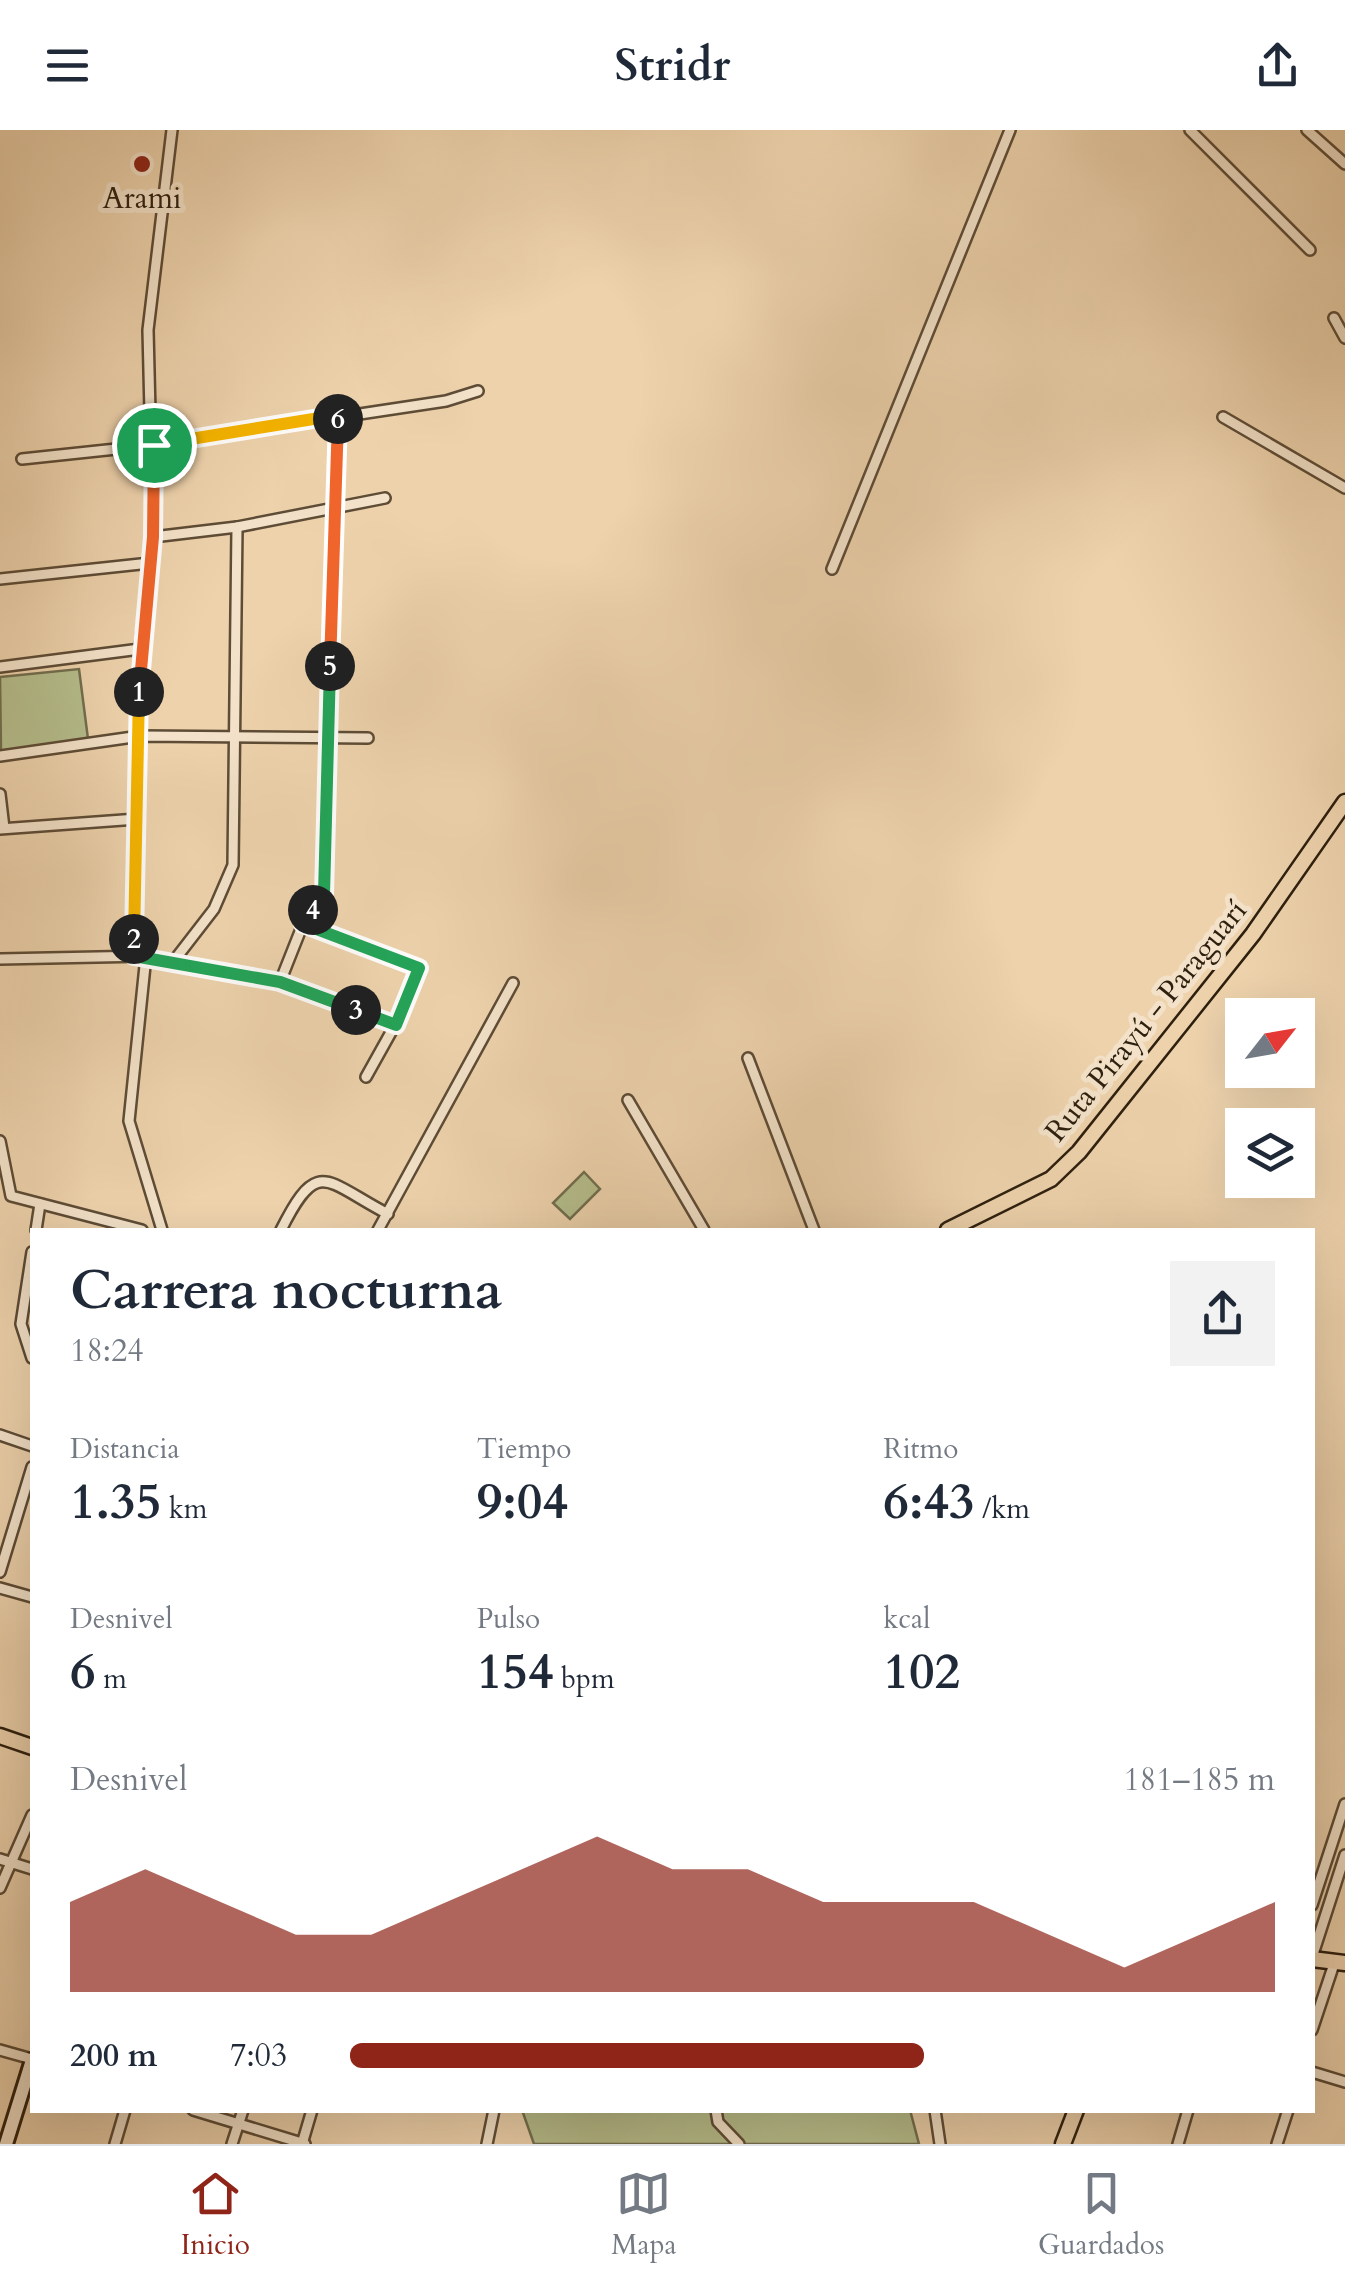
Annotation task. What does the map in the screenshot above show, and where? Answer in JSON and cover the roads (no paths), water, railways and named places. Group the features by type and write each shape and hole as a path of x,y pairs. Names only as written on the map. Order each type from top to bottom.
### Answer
{"main road":[{"name":"Ruta Pirayú - Paraguarí","path":"972,1225 1051,1179 1078,1152 1253,934 1345,802"},
{"path":"0,1736 30,1746"},
{"path":"1315,1954 1340,1962"},
{"path":"1063,2144 1075,2113"}],"street":[{"path":"134,956 140,648 153,537 154,445 148,330 172,130"},
{"path":"832,568 1010,130"},
{"path":"1190,130 1310,250"},
{"path":"1308,130 1345,164"},
{"path":"1334,318 1345,338"},
{"path":"22,460 154,445 446,401 478,391"},
{"path":"280,982 303,924 324,895 338,415"},
{"path":"1223,416 1345,488"},
{"path":"153,537 237,527 385,498"},
{"path":"173,962 214,909 233,864 237,527"},
{"path":"0,579 150,563"},
{"path":"0,667 140,648"},
{"path":"0,756 140,736 368,738"},
{"path":"0,794 2,829 138,818"},
{"path":"303,924 419,968 396,1025 366,1077"},
{"path":"0,959 146,956 280,982 396,1025"},
{"path":"146,956 129,1120 161,1228"},
{"path":"379,1228 513,982"},
{"path":"748,1058 813,1228"},
{"path":"628,1100 703,1228"},
{"path":"0,1142 11,1196 131,1228"},
{"path":"283,1228 302,1189 313,1181 326,1182 388,1214"},
{"path":"36,1228 40,1204"},
{"path":"30,1265 21,1324 30,1352"},
{"path":"0,1435 30,1445"},
{"path":"0,1572 30,1474"},
{"path":"0,1588 30,1596"},
{"path":"1315,1896 1345,1804"},
{"path":"0,1888 30,1819"},
{"path":"1315,1947 1345,1852 1335,1839"},
{"path":"0,1859 30,1868"},
{"path":"1315,2023 1340,1962"},
{"path":"0,2050 30,2059"},
{"path":"6,2144 30,2066"},
{"path":"1315,2073 1345,2082"},
{"path":"115,2144 124,2113"},
{"path":"203,2113 303,2144 311,2113"},
{"path":"232,2144 242,2113"},
{"path":"488,2144 493,2113"},
{"path":"716,2113 718,2122 740,2144"},
{"path":"935,2113 940,2144"},
{"path":"1178,2144 1187,2113"},
{"path":"1277,2144 1287,2113"}],"place":[{"name":"Arami","path":"142,164"}]}
